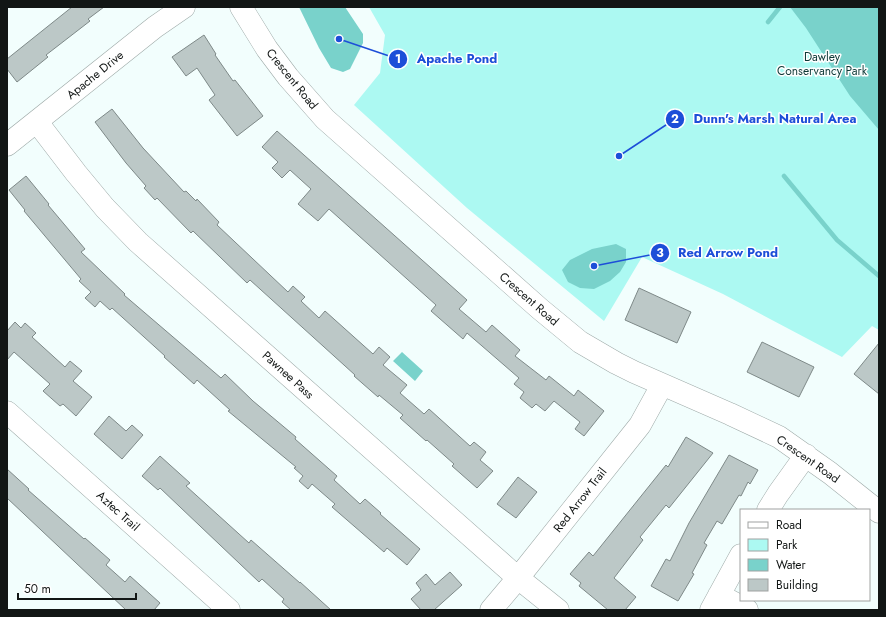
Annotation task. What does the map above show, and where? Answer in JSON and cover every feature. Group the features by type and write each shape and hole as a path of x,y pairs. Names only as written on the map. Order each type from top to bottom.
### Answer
{"street":[{"name":"Apache Drive","path":"7,145 155,27 184,7"},
{"name":"Crescent Road","path":"241,7 267,49 288,77 325,119 540,309 580,342 616,363 662,385 779,437 806,455 879,512"},
{"name":"Pawnee Pass","path":"37,122 105,208 138,242 518,578 558,610"},
{"name":"Red Arrow Trail","path":"491,610 640,424 662,385"},
{"name":"Aztec Trail","path":"7,412 229,610"},
{"path":"769,509 806,455"},
{"path":"740,557 715,602 747,610"}],"green space":[{"name":"Dawley Conservancy Park","path":"369,7 879,7 879,330 872,326 842,357 723,294 642,257 604,321 467,208 354,105 380,73 385,35"}],"water":[{"path":"299,7 345,7 363,34 363,43 350,69 343,72 331,68 319,48"},
{"path":"790,7 879,7 879,130 850,96 806,28"},
{"path":"616,244 626,249 626,262 620,272 610,281 594,289 580,288 568,282 562,270 570,260 592,249"},
{"path":"402,352 423,371 415,381 393,361"}],"building":[{"path":"72,7 104,7 88,19 90,21 46,55 48,57 17,82 7,69 7,59"},
{"path":"204,35 216,54 215,55 233,81 235,80 263,116 237,136 209,100 215,95 197,68 186,76 172,57"},
{"path":"112,109 143,148 184,192 186,191 196,201 197,199 219,222 217,225 288,292 293,286 305,297 301,301 319,318 325,311 373,354 379,347 390,357 383,365 407,385 400,393 424,414 429,409 470,446 474,442 486,452 480,460 493,471 477,488 452,466 454,464 400,418 403,415 379,395 378,397 354,376 355,375 250,280 247,283 193,231 191,233 157,198 155,200 144,188 146,186 126,163 95,122"},
{"path":"277,131 467,300 459,309 486,332 492,325 520,350 515,356 546,380 549,376 574,396 578,390 604,411 584,436 575,429 580,422 554,401 545,411 536,404 532,408 520,398 524,392 514,384 519,378 467,333 463,339 431,311 436,305 329,209 318,221 298,204 311,189 290,170 282,178 272,168 278,162 262,147"},
{"path":"26,176 85,249 81,252 125,294 124,295 221,378 225,374 253,401 296,437 295,439 337,476 334,480 360,504 365,499 420,549 407,565 387,548 384,552 332,507 335,504 312,484 308,489 299,481 303,476 294,468 296,467 228,411 230,410 197,380 194,384 112,308 110,310 100,301 95,307 85,298 91,292 79,281 81,279 24,211 25,210 9,190"},
{"path":"639,288 691,312 677,343 625,320"},
{"path":"15,322 21,328 25,323 36,333 32,337 65,367 70,361 82,371 73,381 92,397 76,416 63,404 60,406 43,391 50,384 14,352 7,360 7,331"},
{"path":"762,342 814,367 799,397 747,372"},
{"path":"879,343 879,394 854,374"},
{"path":"109,416 126,431 132,425 143,435 122,459 94,434"},
{"path":"686,437 713,453 669,508 666,505 640,537 643,540 614,578 636,597 625,610 608,610 579,586 581,583 570,574 589,552 593,556 666,465 668,467"},
{"path":"729,455 758,470 750,484 748,482 741,496 739,495 722,524 717,521 704,543 707,545 692,573 694,574 678,601 651,586 666,559 670,561 689,523"},
{"path":"160,456 190,483 186,486 249,543 251,540 331,610 291,610 282,602 284,599 262,579 259,582 160,488 158,490 142,476"},
{"path":"7,469 29,489 28,490 110,560 106,565 125,582 130,576 160,603 154,610 126,610 7,498"},
{"path":"518,477 537,492 516,518 497,504"},
{"path":"450,572 462,585 434,610 421,610 411,599 421,590 416,583 426,574 435,585"}],"waterway":[{"path":"768,22 780,7"},
{"path":"784,176 837,240 879,276"}],"place":[{"name":"Apache Pond","path":"339,39"},
{"name":"Dunn's Marsh Natural Area","path":"619,156"},
{"name":"Red Arrow Pond","path":"594,266"}]}
